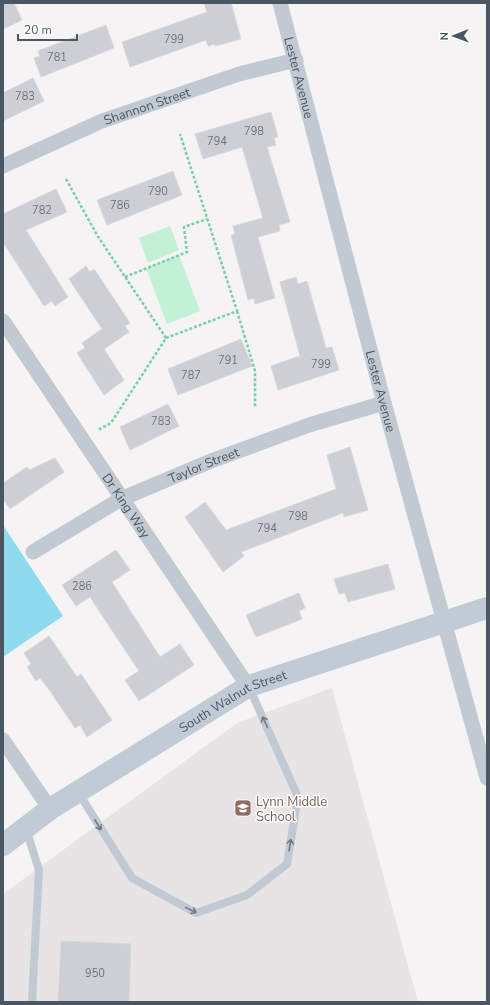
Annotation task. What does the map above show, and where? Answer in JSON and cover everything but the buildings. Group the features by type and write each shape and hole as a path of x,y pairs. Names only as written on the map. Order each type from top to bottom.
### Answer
{"street":[{"name":"Lester Avenue","path":"280,3 384,402 487,778"},
{"name":"Shannon Street","path":"3,166 102,122 239,74 296,60"},
{"name":"Dr King Way","path":"3,321 121,499 250,688"},
{"name":"Taylor Street","path":"33,552 121,499 211,461 309,425 384,402"},
{"name":"South Walnut Street","path":"3,845 50,809 250,688 444,621 487,608"},
{"path":"3,740 50,809"}],"lane":[{"path":"78,792 132,878 196,913 247,895 287,864 298,797 250,688"},
{"path":"25,828 39,870 32,1002"}],"path":[{"path":"180,134 255,371 255,407"},
{"path":"66,178 96,235 166,338"},
{"path":"125,277 187,252 184,227 207,219"},
{"path":"98,430 110,422 166,338 237,311"}],"shaded area":[{"name":"Lynn Middle School","path":"332,688 418,1002 3,1002 3,894 237,723"}],"green space":[{"path":"170,226 179,250 148,263 139,238"},
{"path":"179,255 200,311 167,324 146,268"}],"water":[{"path":"3,525 63,616 3,657"}],"place":[{"name":"Lynn Middle School","path":"243,808"}]}
